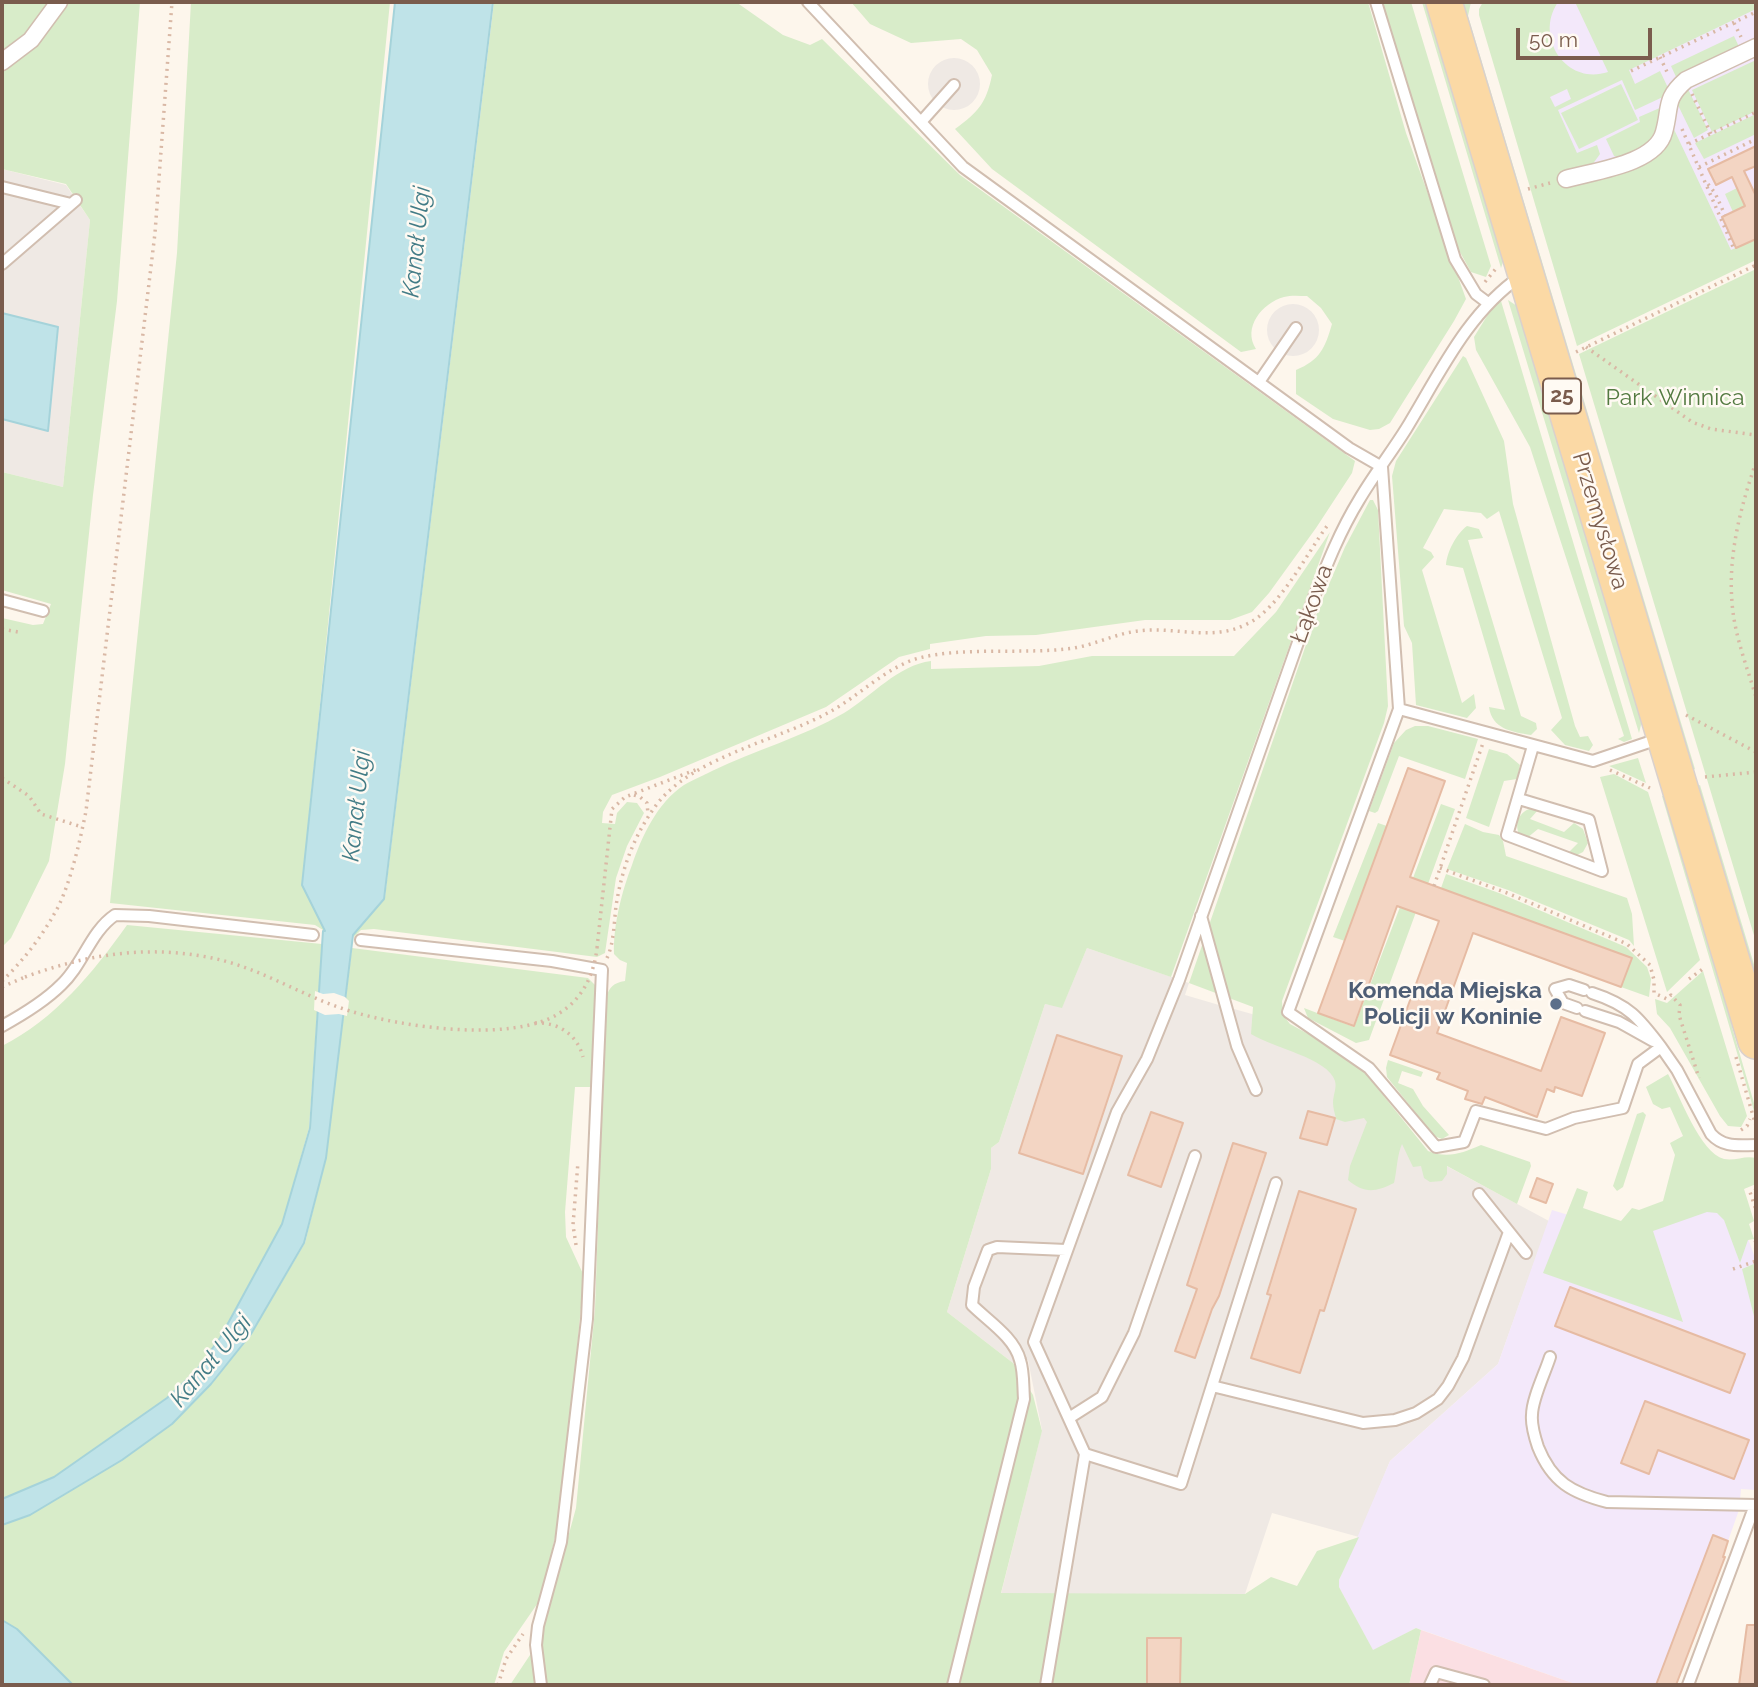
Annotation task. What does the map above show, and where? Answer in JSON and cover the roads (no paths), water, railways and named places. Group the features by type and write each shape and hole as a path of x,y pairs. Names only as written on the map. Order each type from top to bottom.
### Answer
{"main road":[{"name":"Przemysłowa","path":"1444,2 1512,269 1675,726 1756,1041"}],"street":[{"path":"2,62 31,40 60,2"},
{"path":"1566,178 1628,162 1653,150 1664,135 1670,96 1678,87 1686,80 1756,47"}],"lane":[{"path":"808,2 963,167 1349,448 1382,467 1398,709 1288,1013 1369,1068 1436,1147 1464,1142 1476,1111 1546,1129 1574,1118 1623,1108 1638,1064 1661,1047"},
{"path":"1376,2 1455,259 1476,294 1488,303"},
{"path":"920,122 954,85"},
{"path":"2,187 74,202 2,264"},
{"name":"Łąkowa","path":"1085,1454 1034,1342 1116,1112 1147,1059 1179,980 1329,559 1359,499 1382,467 1460,340 1501,290 1512,269"},
{"path":"1259,382 1296,328"},
{"path":"2,600 43,611"},
{"path":"1398,709 1593,761 1675,726"},
{"path":"1519,799 1589,820 1602,871 1507,835 1533,746"},
{"path":"1201,914 1237,1046 1256,1090"},
{"path":"2,1026 62,985 101,928 115,915 149,916 313,935"},
{"path":"361,940 552,961 602,970 587,1319 561,1542 543,1605 536,1645 541,1685"},
{"path":"1661,1047 1619,1023 1563,1003 1555,989 1569,985 1615,1000 1638,1017 1661,1047 1678,1070 1711,1134 1719,1142 1729,1145 1756,1145"},
{"path":"1069,1418 1102,1397 1134,1333 1195,1156"},
{"path":"1046,1685 1085,1454 1181,1484 1276,1183"},
{"path":"1479,1194 1526,1253"},
{"path":"1212,1386 1363,1423 1395,1420 1416,1413 1438,1399 1448,1387 1463,1358 1510,1232"},
{"path":"953,1685 1024,1399 1018,1352 972,1305 974,1287 988,1250 997,1247 1066,1251"},
{"path":"1550,1357 1532,1414 1535,1440 1546,1466 1565,1486 1607,1502 1756,1505 1688,1685"},
{"path":"1430,1685 1436,1672 1484,1685"}],"water":[{"name":"Kanał Ulgi","path":"395,2 493,2 384,899 353,935 326,1158 304,1243 251,1334 211,1384 172,1424 122,1460 30,1515 2,1525 2,1499 54,1477 167,1398 196,1371 220,1338 282,1224 310,1128 325,931 302,885"},
{"path":"2,313 58,327 48,431 2,419"},
{"path":"2,1620 17,1629 73,1685 2,1685"}],"place":[{"name":"Komenda Miejska Policji w Koninie","path":"1556,1004"}],"park label":[{"name":"Park Winnica","path":"1675,398"}]}
